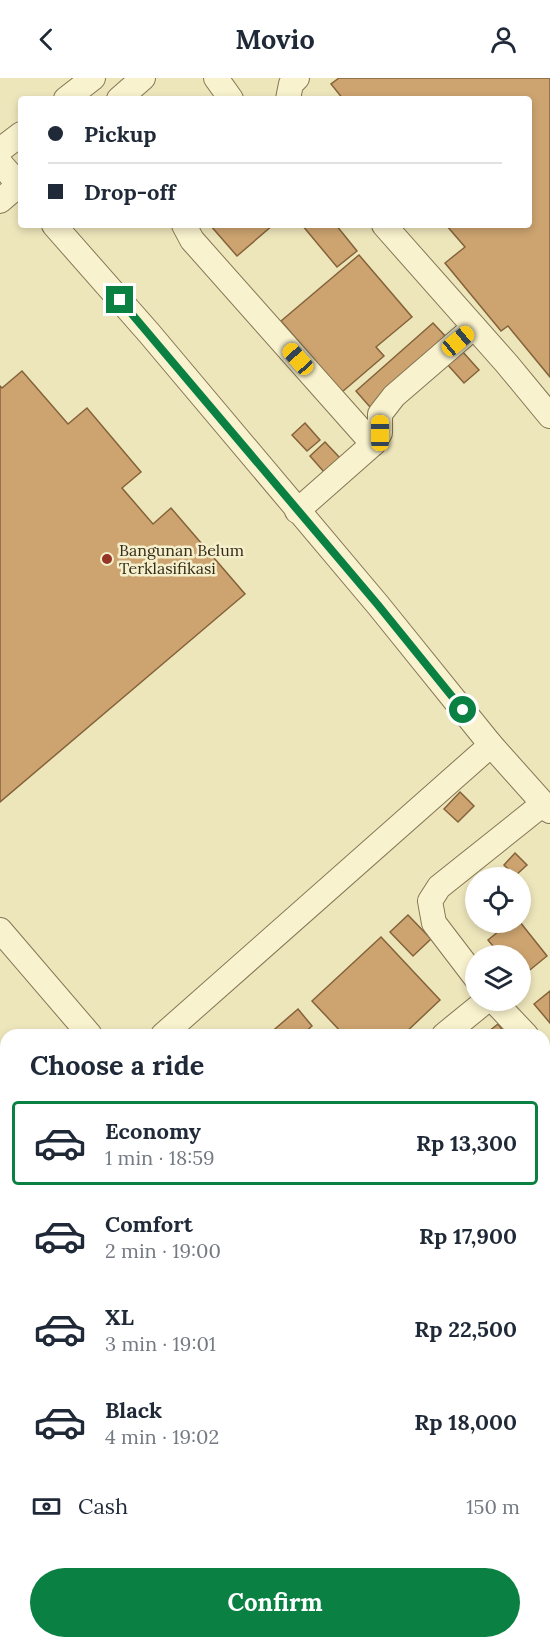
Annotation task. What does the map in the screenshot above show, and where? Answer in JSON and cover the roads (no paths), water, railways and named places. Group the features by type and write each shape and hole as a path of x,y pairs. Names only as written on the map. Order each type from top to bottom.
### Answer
{"lane":[{"path":"70,96 93,78"},
{"path":"122,96 143,78"},
{"path":"216,78 229,96"},
{"path":"289,96 291,84 297,78"},
{"path":"0,150 18,136"},
{"path":"0,163 18,183"},
{"path":"0,201 18,187"},
{"path":"57,228 149,333 547,808 438,887 430,901 434,923 465,964"},
{"path":"186,228 192,240 373,444"},
{"path":"387,228 550,416"},
{"path":"297,511 373,444 380,433 380,414 394,396 474,327"},
{"path":"170,1029 492,745"},
{"path":"0,930 85,1029"},
{"path":"451,1029 473,1011"},
{"path":"503,1011 520,1029"}],"place":[{"name":"Bangunan Belum Terklasifikasi","path":"107,559"}]}
